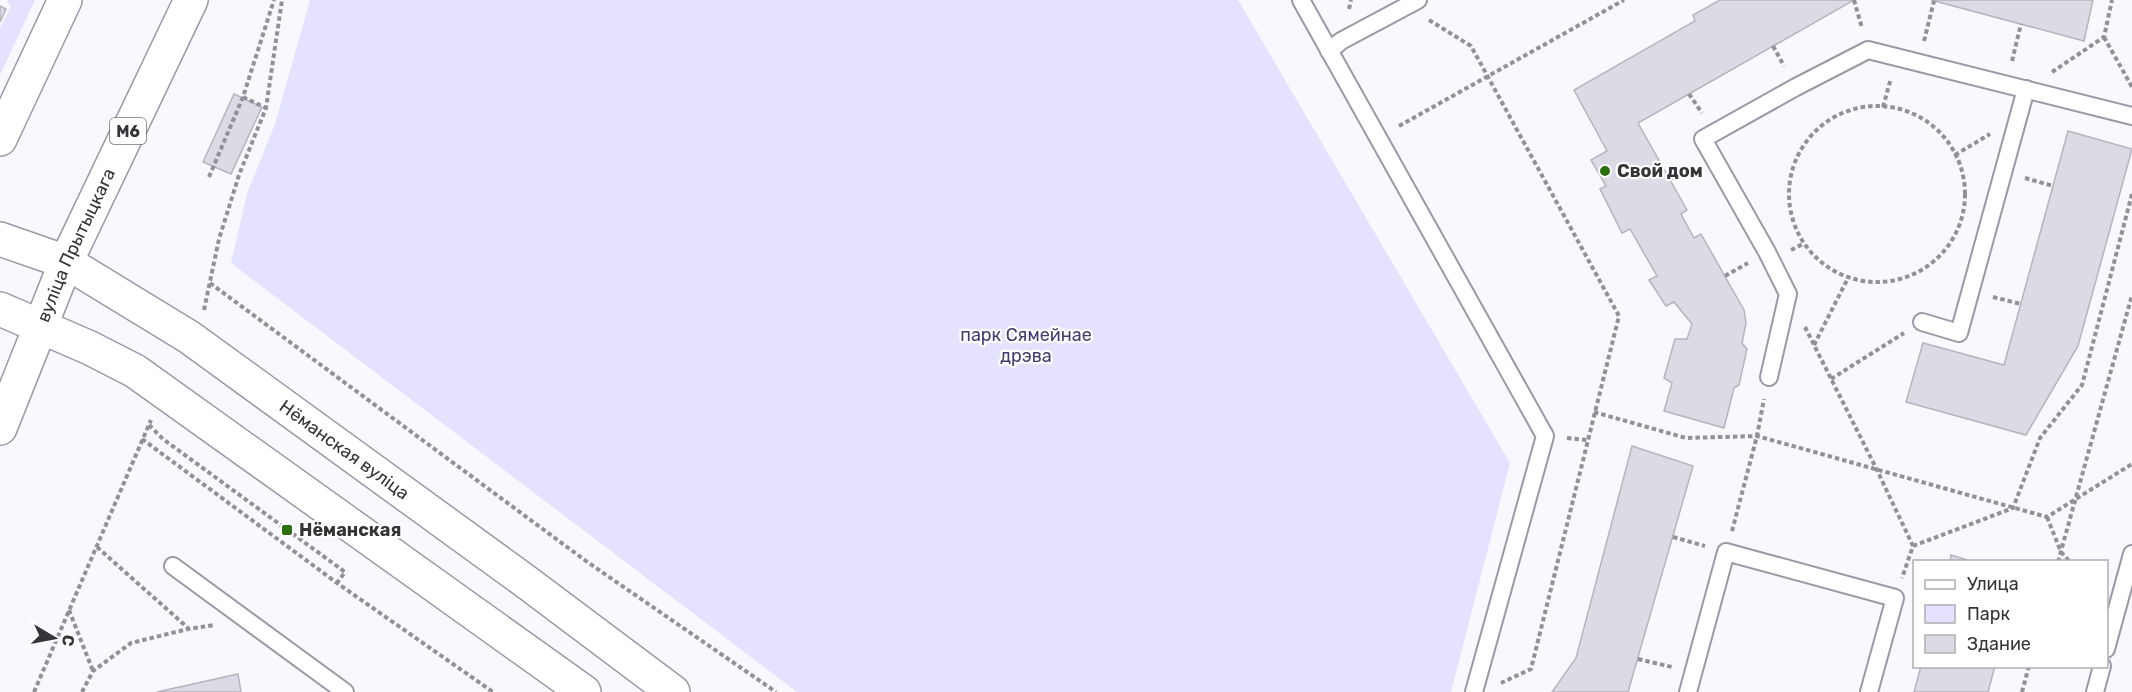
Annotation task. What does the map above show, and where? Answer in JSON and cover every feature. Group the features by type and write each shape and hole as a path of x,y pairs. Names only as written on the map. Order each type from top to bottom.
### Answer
{"main road":[{"path":"0,139 64,0"},
{"name":"вуліца Прытыцкага","path":"0,428 66,262 190,0"},
{"name":"Нёманская вуліца","path":"0,239 66,262 189,337 525,581 673,692"},
{"path":"0,309 42,325 135,371 584,692"}],"lane":[{"path":"1301,0 1545,436 1474,692"},
{"path":"1329,51 1341,41 1413,3"},
{"path":"1768,377 1788,294 1703,139 1868,50 2132,116"},
{"path":"1922,322 1959,333 2026,89"},
{"path":"1688,692 1726,552 1895,598 1869,692"},
{"path":"2108,642 2132,554"},
{"path":"173,566 343,691"},
{"path":"2095,692 2101,668"}],"path":[{"path":"209,177 243,97 274,0"},
{"path":"189,337 204,312 219,239 239,176 266,108 282,0"},
{"path":"1377,138 1624,0"},
{"path":"2112,0 2104,37 2132,87"},
{"path":"1919,62 1934,1"},
{"path":"1413,3 1471,46 1618,316 1532,669 1491,687"},
{"path":"2007,84 2021,24"},
{"path":"2026,89 2104,37"},
{"path":"243,97 266,108"},
{"path":"1863,107 1894,107 1922,118 1945,138 1960,164 1965,192 1961,220 1949,246 1929,266 1904,279 1876,283 1848,279 1823,265 1816,258 1803,244 1791,218 1788,190 1795,160 1811,135 1835,116 1863,107"},
{"path":"1913,546 2013,508 2040,438 2082,385 2132,194"},
{"path":"1814,345 1848,279"},
{"path":"210,283 586,561 776,692"},
{"path":"1788,294 1913,546 1895,598"},
{"path":"2058,560 2132,295"},
{"path":"1831,379 1922,322"},
{"path":"1673,537 1726,552 1757,436 1768,377"},
{"path":"34,692 142,439 165,393"},
{"path":"1594,412 1686,438 1757,436 2048,517 2132,464"},
{"path":"149,425 163,439 345,572 337,583"},
{"path":"142,439 337,583 494,692"},
{"path":"2048,517 2061,552 2069,560"},
{"path":"97,547 188,629"},
{"path":"69,610 93,670"},
{"path":"82,692 93,670 132,642 188,629 248,621"},
{"path":"1638,659 1694,672"},
{"path":"2022,692 2028,668"}],"green space":[{"path":"8,0 35,0 0,75 0,28 11,6"},
{"name":"парк Сямейнае дрэва","path":"310,0 1238,0 1510,463 1451,692 797,692 231,263 247,194 275,124"}],"building":[{"path":"1720,0 1854,0 1638,123 1687,210 1681,214 1694,238 1701,234 1744,310 1746,323 1742,343 1747,349 1739,385 1734,388 1724,428 1664,411 1672,383 1664,378 1675,339 1687,339 1692,324 1674,302 1666,306 1649,280 1657,276 1630,229 1622,233 1600,189 1606,186 1591,160 1607,151 1574,90 1695,21 1693,15"},
{"path":"1931,0 2093,0 2084,41"},
{"path":"0,6 6,9 0,22"},
{"path":"234,94 262,107 231,174 203,162"},
{"path":"2068,131 2132,149 2078,346 2026,435 1906,402 1923,343 2004,365"},
{"path":"1632,446 1693,466 1628,692 1552,692 1576,658"},
{"path":"1951,555 1967,560 1950,560"},
{"path":"1920,668 1994,668 1988,692 1914,692"},
{"path":"238,674 241,692 157,692"}],"place":[{"name":"Свой дом","path":"1605,171"},
{"name":"Нёманская","path":"287,530"}]}
